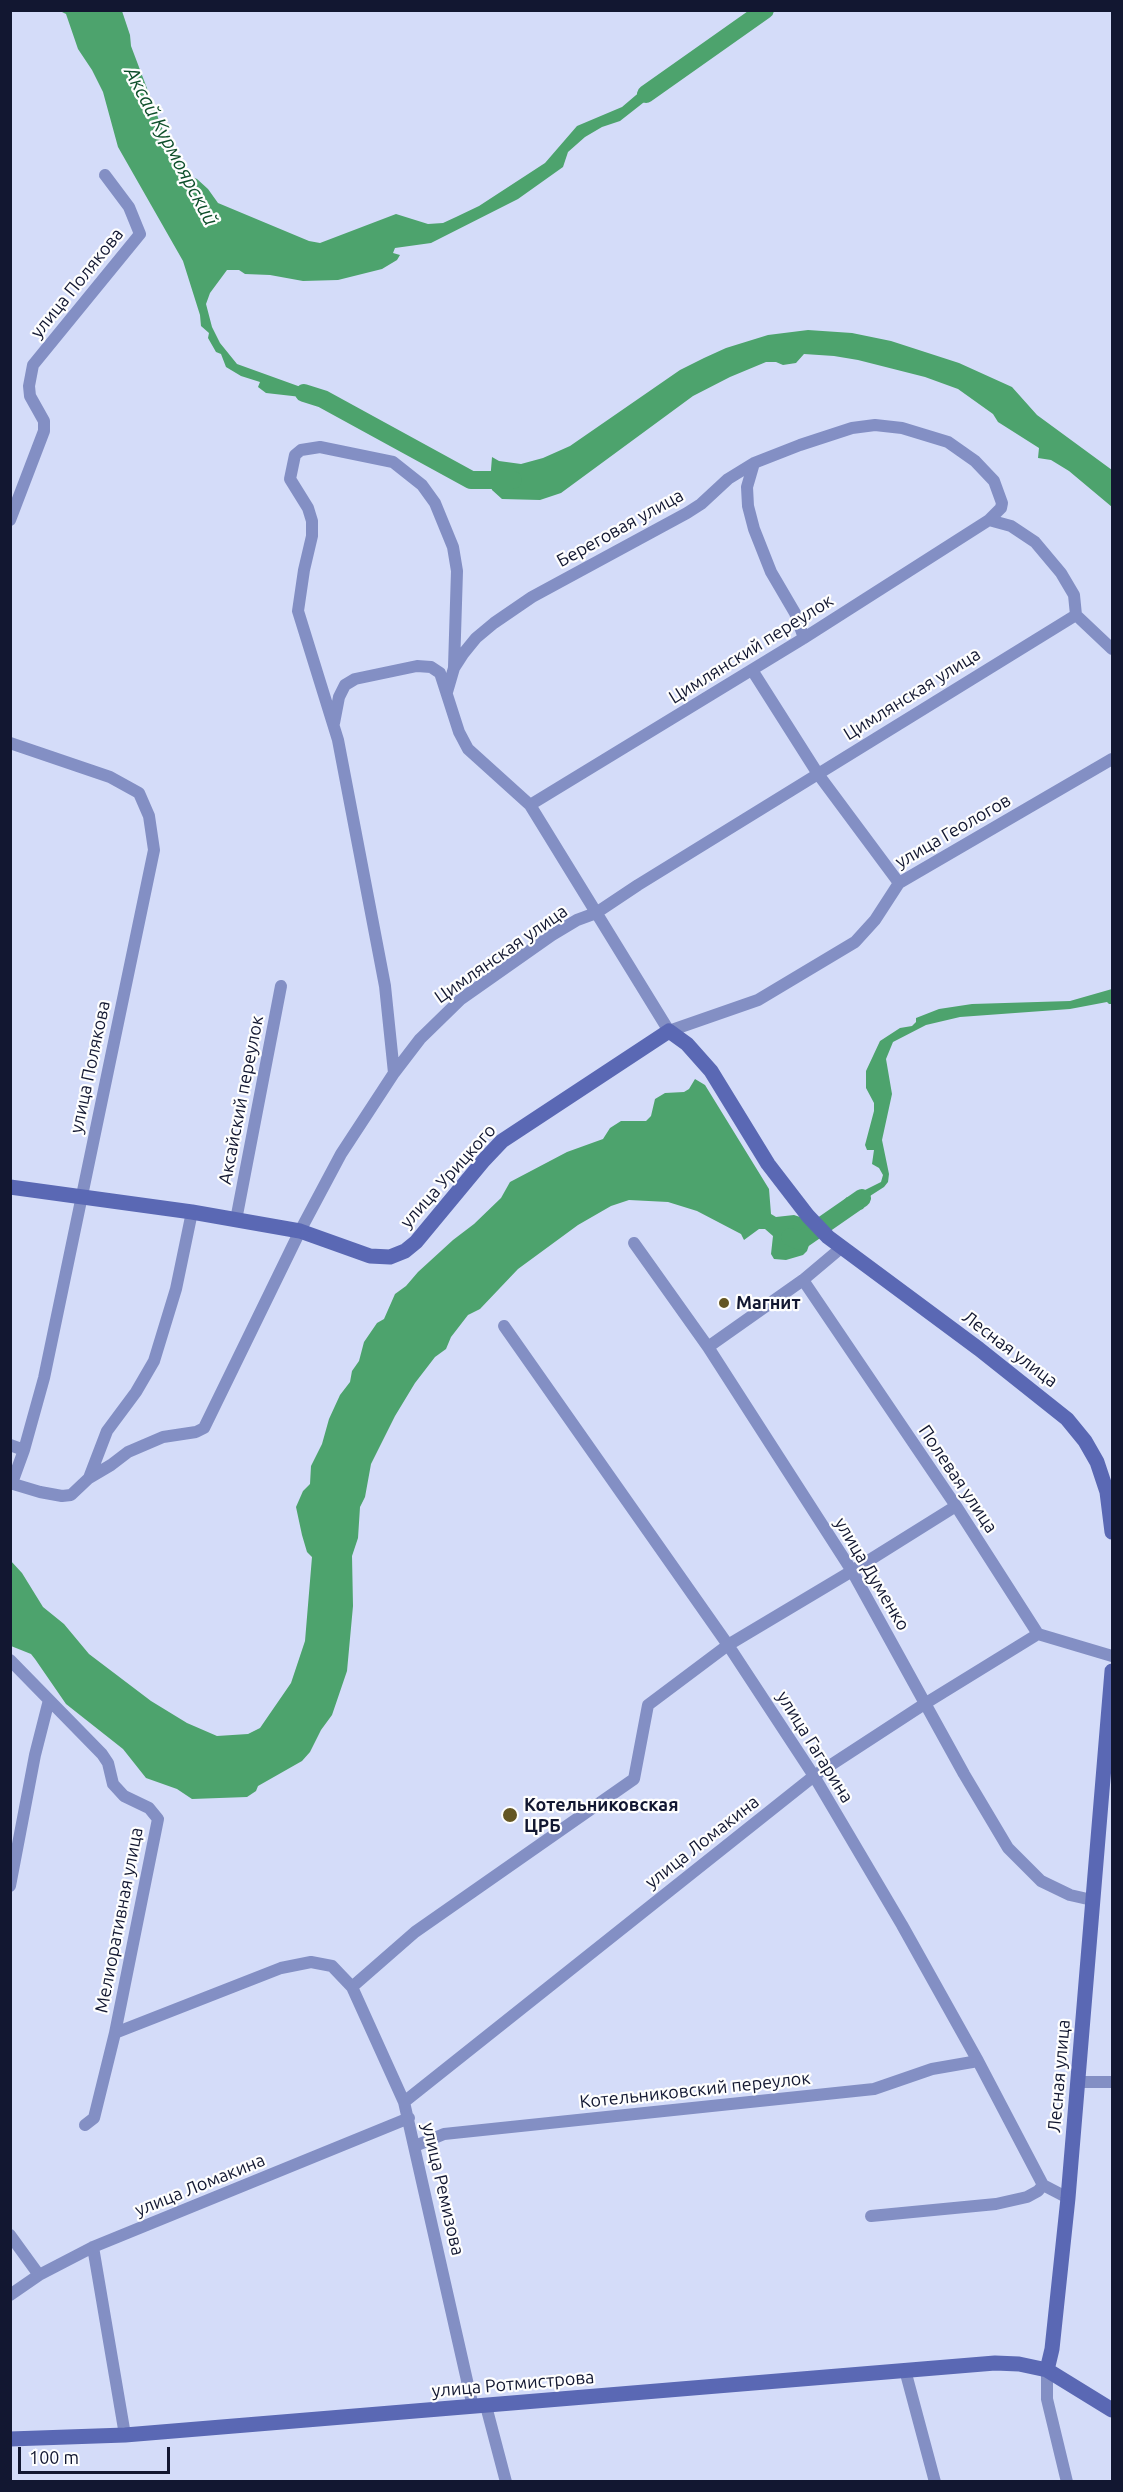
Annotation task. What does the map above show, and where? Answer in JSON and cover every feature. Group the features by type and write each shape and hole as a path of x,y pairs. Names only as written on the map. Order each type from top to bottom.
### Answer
{"street":[{"name":"улица Полякова","path":"10,520 44,431 44,421 30,396 29,386 33,365 140,234 138,224 129,207 105,175"},
{"name":"Береговая улица","path":"447,692 454,668 476,638 531,597 687,513 701,504 728,479 754,463 852,428 875,426 924,433 948,442 964,453 994,481 1002,503 1001,508 988,520"},
{"path":"394,1073 385,986 334,723 298,611 312,537 312,521 308,508 290,479 295,455 301,450 320,447 393,462 422,485 435,503 453,547 457,571 454,668"},
{"path":"754,463 747,488 751,518 771,572 795,613 804,638"},
{"path":"988,520 1011,526 1035,542 1061,573 1074,595 1076,615 1113,649"},
{"name":"Цимлянский переулок","path":"530,805 804,638 988,520"},
{"name":"Цимлянская улица","path":"11,1483 40,1492 62,1496 71,1495 89,1478 128,1452 163,1437 196,1432 204,1428 300,1231 341,1154 394,1073 433,1024 462,999 552,934 577,920 596,913 1076,615"},
{"path":"334,723 339,696 345,685 355,679 417,666 431,667 440,673 459,732 468,749 530,805 669,1031"},
{"path":"752,670 818,774 899,883"},
{"name":"улица Полякова","path":"10,743 129,786 139,793 144,801 154,850 44,1378 24,1450 11,1483"},
{"name":"улица Геологов","path":"669,1031 758,1000 855,942 875,920 899,883 1113,759"},
{"name":"Аксайский переулок","path":"236,1220 281,986"},
{"name":"улица Урицкого","path":"10,1188 192,1212 300,1231 378,1258 390,1257 405,1251 416,1242 502,1141 669,1031"},
{"name":"Лесная улица","path":"669,1031 687,1044 711,1071 768,1164 808,1216 828,1237 979,1349 1067,1419 1085,1441 1097,1462 1107,1492 1113,1532"},
{"path":"89,1478 107,1431 136,1392 154,1361 176,1289 192,1212"},
{"name":"улица Думенко","path":"634,1243 708,1347 852,1571 964,1774 1008,1848 1041,1881 1070,1895 1092,1900"},
{"path":"708,1347 803,1280 841,1248"},
{"name":"Полевая улица","path":"803,1280 956,1506 1038,1634"},
{"name":"улица Гагарина","path":"504,1326 728,1645 814,1776 902,1925 978,2061 1043,2185"},
{"path":"10,1444 24,1450"},
{"path":"352,1987 415,1932 634,1779 648,1705 728,1645 956,1506"},
{"path":"1038,1634 1113,1656"},
{"name":"улица Ломакина","path":"404,2102 814,1776 1038,1634"},
{"name":"Мелиоративная улица","path":"10,1660 102,1754 108,1763 113,1784 124,1796 149,1808 158,1819 115,2033 94,2118 86,2125"},
{"name":"Лесная улица","path":"1066,2481 1047,2398 1047,2370 1052,2349 1068,2198 1113,1671"},
{"path":"10,1886 34,1755 49,1700"},
{"name":"Мелиоративная улица","path":"115,2033 281,1968 311,1962 332,1966 352,1987"},
{"name":"улица Ремизова","path":"352,1987 409,2118 479,2406 506,2481"},
{"name":"Котельниковский переулок","path":"415,2146 444,2134 874,2089 932,2069 978,2061"},
{"path":"1077,2082 1113,2082"},
{"name":"улица Ломакина","path":"10,2295 39,2275 93,2247 409,2118"},
{"path":"871,2216 996,2205 1027,2197 1043,2185 1068,2198"},
{"path":"10,2235 39,2275"},
{"path":"93,2247 125,2435"},
{"name":"улица Ротмистрова","path":"10,2439 125,2435 995,2363 1019,2364 1047,2370 1113,2410"},
{"path":"905,2370 935,2481"}],"shaded area":[{"path":"60,11 122,11 131,46 165,136 187,175 197,179 218,203 309,241 320,243 396,214 428,224 443,223 456,217 479,206 545,163 577,126 622,107 642,90 661,80 671,81 620,121 602,127 585,137 568,152 563,167 518,199 431,243 395,248 393,253 400,255 397,260 382,269 338,280 303,281 227,270 210,293 206,304 212,327 220,343 237,364 330,395 324,403 310,398 266,393 258,387 260,382 241,376 226,367 221,354 216,352 208,338 209,333 201,326 200,315 183,261 118,147 103,92 78,49 66,14"},
{"path":"808,330 852,333 891,341 959,363 1012,387 1037,415 1112,470 1112,507 1069,471 1051,460 1038,458 1039,448 998,422 993,414 958,389 925,377 858,360 804,354 796,363 783,365 766,362 693,396 561,493 540,500 502,499 492,490 490,482 492,457 499,461 521,464 543,458 570,446 680,370 704,358 726,348 768,335"},
{"path":"1112,989 1112,1004 1107,1002 1070,1009 960,1017 926,1025 893,1042 886,1059 892,1094 882,1140 889,1174 888,1182 870,1196 863,1209 855,1211 852,1215 842,1210 841,1203 847,1197 852,1202 859,1193 881,1182 883,1175 879,1168 872,1164 874,1150 867,1150 865,1145 874,1111 874,1103 866,1088 866,1071 880,1041 900,1028 912,1026 916,1018 939,1009 972,1004 1070,1001"},
{"path":"695,1079 705,1085 769,1189 771,1214 776,1217 794,1215 800,1217 809,1227 811,1239 807,1251 803,1255 786,1260 774,1259 771,1254 773,1236 765,1229 759,1229 744,1240 741,1234 697,1211 668,1202 629,1200 611,1206 578,1225 518,1269 480,1309 468,1315 451,1337 446,1349 435,1357 415,1383 395,1416 371,1464 365,1497 360,1507 358,1538 352,1556 353,1606 347,1671 332,1715 310,1752 302,1761 258,1786 256,1791 247,1797 192,1799 177,1789 146,1778 123,1749 66,1704 31,1654 11,1646 10,1560 22,1573 43,1607 64,1624 89,1654 151,1701 187,1723 217,1736 248,1734 260,1728 291,1683 305,1641 312,1557 307,1552 296,1507 303,1491 310,1484 311,1466 322,1444 329,1419 359,1361 364,1342 377,1323 384,1319 395,1294 501,1198 510,1182 567,1152 603,1139 610,1128 621,1121 646,1121 651,1116 655,1099 665,1093 684,1092 689,1089"}],"waterway":[{"name":"Аксай Курмоярский","path":"646,94 765,10"},
{"path":"304,393 323,399 471,480 513,480"},
{"path":"790,1237 800,1241 862,1198"}],"place":[{"name":"Магнит","path":"724,1303"},
{"name":"Котельниковская ЦРБ","path":"510,1815"}]}
